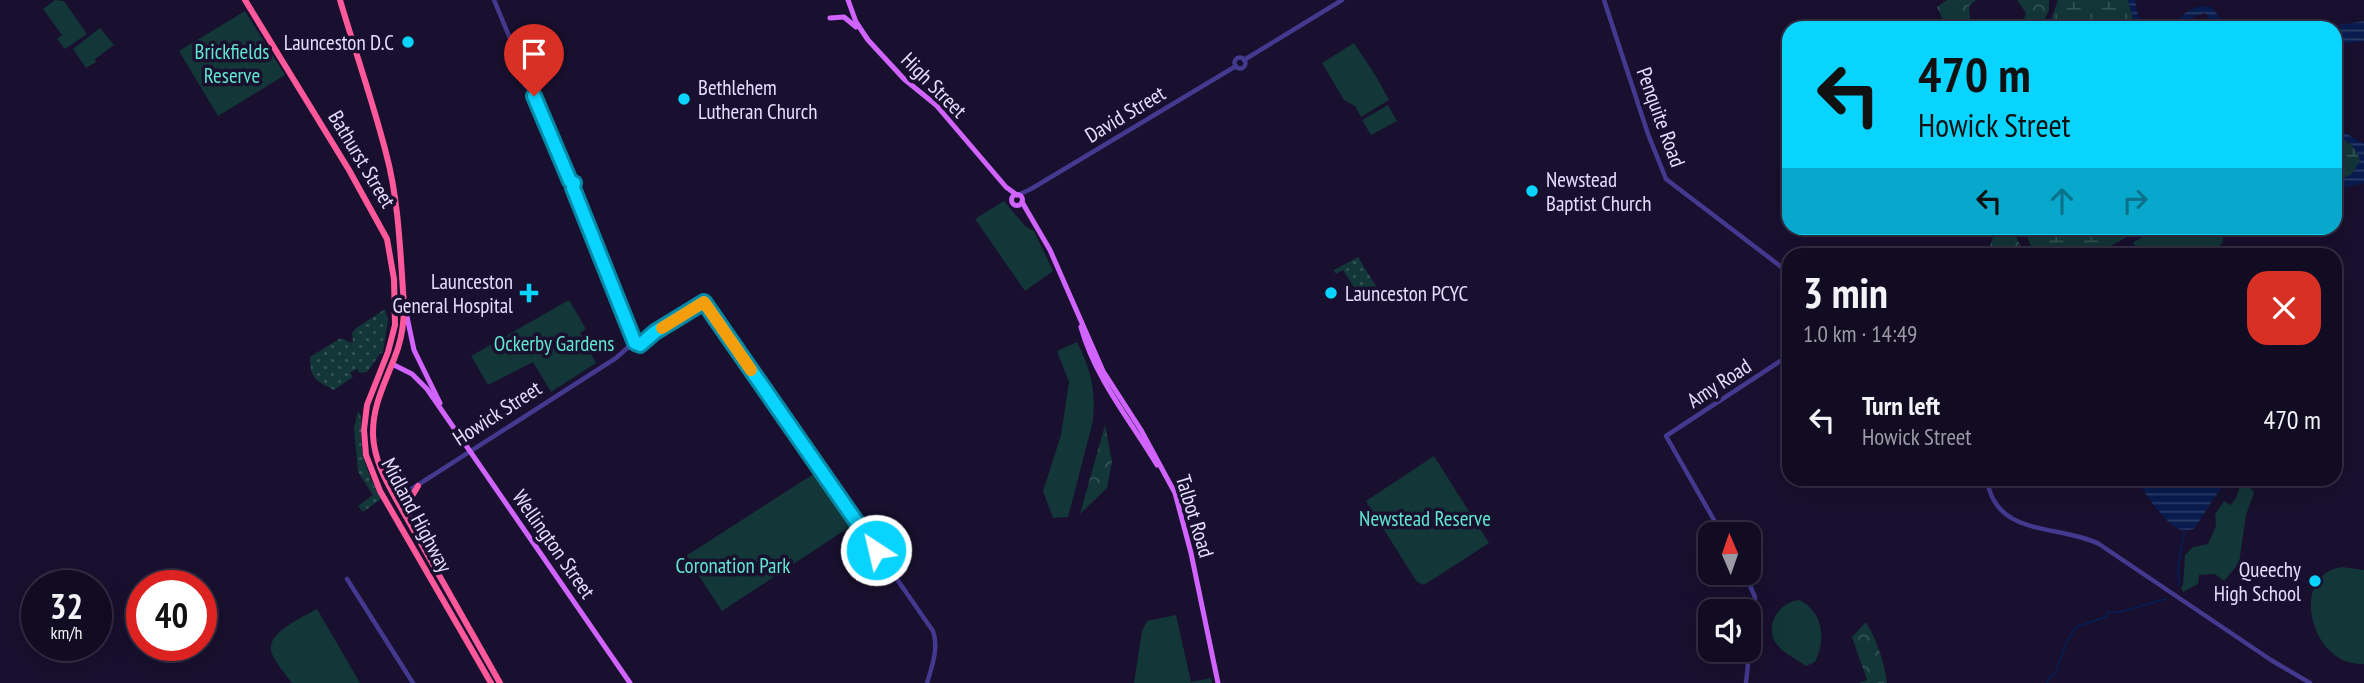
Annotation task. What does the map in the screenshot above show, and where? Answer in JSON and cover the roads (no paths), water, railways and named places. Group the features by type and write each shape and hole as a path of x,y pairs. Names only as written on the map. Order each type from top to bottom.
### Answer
{"highway":[{"name":"Bathurst Street","path":"245,0 385,233 391,254 396,308 396,325 388,352"},
{"name":"Wellington Street","path":"340,0 386,153 397,223 403,288 403,327 392,364"},
{"path":"388,352 388,359 392,364"},
{"name":"Midland Highway","path":"388,352 370,396 364,429 369,464 388,505 491,683"},
{"name":"Midland Highway","path":"392,364 377,403 373,436 380,467 500,683"},
{"path":"409,520 408,504 418,486"},
{"name":"Howick Street","path":"388,505 396,499"}],"main road":[{"name":"High Street","path":"848,0 852,15 861,31 904,79 936,105 1006,187 1020,198 1050,250 1103,375"},
{"path":"830,18 844,17 861,31"},
{"name":"High Street","path":"1006,187 1015,206 1028,214"},
{"path":"1011,200 1020,198 1020,205 1015,206"},
{"name":"Wellington Street","path":"403,288 414,350 451,425"},
{"name":"Wellington Street","path":"392,364 406,370 422,383 630,683"},
{"name":"Talbot Road","path":"1103,375 1132,415 1175,493 1191,553 1218,683 1172,492 1103,375"}],"street":[{"path":"494,0 527,79 525,85 531,88 570,181 567,186 573,188 629,326 639,340"},
{"name":"David Street","path":"1020,198 1236,66 1243,67 1244,60 1342,0"},
{"name":"Penquite Road","path":"1604,0 1648,137 1666,179 1782,267"},
{"name":"Howick Street","path":"396,499 639,340 704,302 935,635 934,654 927,683"},
{"name":"Amy Road","path":"1715,522 1666,436 1782,360"},
{"path":"1988,486 1995,502 2013,519 2028,526 2085,538 2099,544 2309,683"},
{"path":"347,579 413,683"},
{"path":"1746,683 1755,597 1750,585"}],"water":[{"path":"2128,0 2135,0 2141,21 2133,19"},
{"path":"2205,6 2211,7 2223,21 2211,21 2205,13 2190,21 2178,21 2190,10"},
{"path":"2364,21 2364,41 2342,44 2342,25"},
{"path":"2342,131 2364,144 2364,182 2342,188 2342,178 2351,175 2360,161 2357,151 2344,139"},
{"path":"2141,486 2222,486 2194,529 2177,528 2149,499"}],"waterway":[{"path":"2179,586 2178,568 2184,530"},
{"path":"2047,683 2050,676 2055,674 2067,641 2076,627 2106,617 2108,612 2120,612 2165,599"}],"place":[{"name":"Launceston D.C","path":"408,42"},
{"name":"Bethlehem Lutheran Church","path":"684,99"},
{"name":"Newstead Baptist Church","path":"1532,191"},
{"name":"Launceston General Hospital","path":"529,293"},
{"name":"Launceston PCYC","path":"1331,293"},
{"name":"Queechy High School","path":"2315,581"}],"park label":[{"name":"Brickfields Reserve","path":"232,63"},
{"name":"Ockerby Gardens","path":"554,343"},
{"name":"Newstead Reserve","path":"1425,518"},
{"name":"Coronation Park","path":"733,565"}]}
